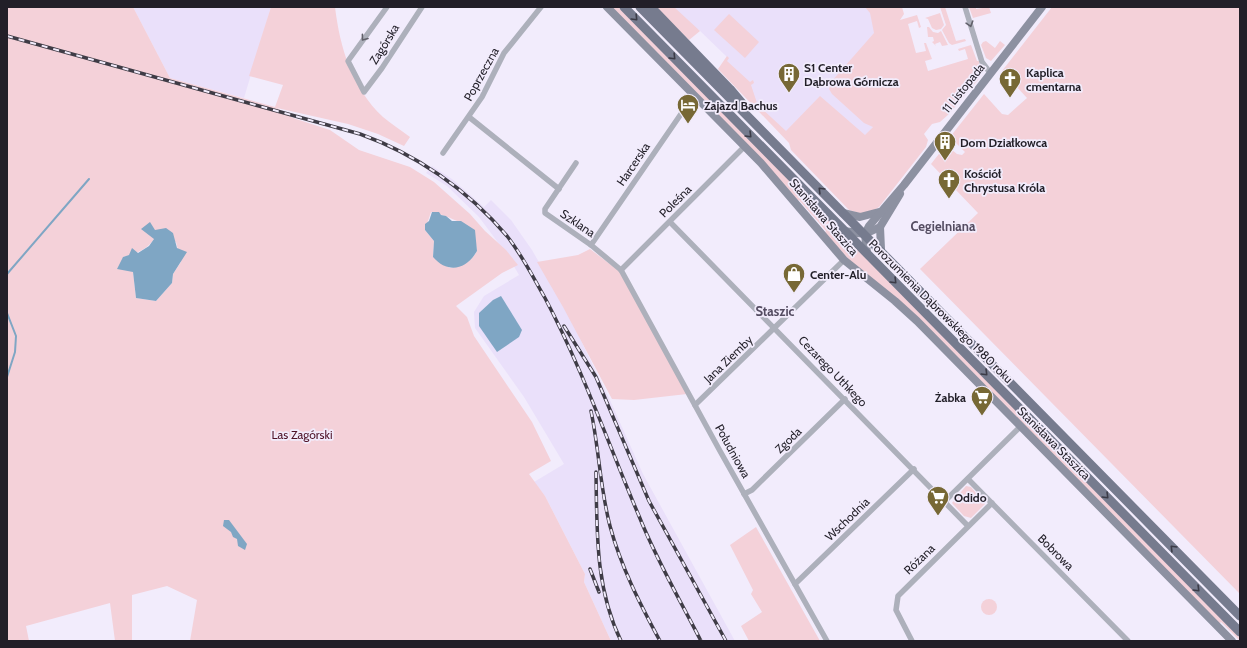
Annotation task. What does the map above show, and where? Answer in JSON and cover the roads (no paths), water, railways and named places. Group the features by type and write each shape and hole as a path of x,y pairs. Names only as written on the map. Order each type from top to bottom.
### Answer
{"main road":[{"name":"Porozumienia Dąbrowskiego 1980 roku","path":"624,7 1240,632"},
{"name":"Porozumienia Dąbrowskiego 1980 roku","path":"640,7 843,213 881,249 1240,616"},
{"path":"651,7 730,89 763,132"}],"street":[{"name":"Zagórska","path":"387,7 348,61 364,92 382,68 422,7"},
{"name":"Poprzeczna","path":"443,153 486,91 504,53 541,7"},
{"name":"Stanisława Staszica","path":"607,7 745,146 844,260 914,319 1232,641"},
{"path":"965,7 983,66 990,74"},
{"name":"11 Listopada","path":"865,234 879,212 904,185 1042,7"},
{"name":"Harcerska","path":"591,245 694,96"},
{"path":"469,117 559,189"},
{"name":"Poleśna","path":"621,270 745,146"},
{"name":"Szklana","path":"576,163 545,209 545,213 591,245 621,270"},
{"name":"11 Listopada","path":"880,227 904,185"},
{"path":"843,213 860,217 879,212"},
{"name":"Cezarego Uthkego","path":"670,222 914,469 968,526"},
{"path":"844,231 865,234 880,227 881,249"},
{"path":"865,234 867,253"},
{"name":"Jana Ziemby","path":"695,405 844,260"},
{"name":"Południowa","path":"621,270 744,494 827,641"},
{"name":"Zgoda","path":"744,494 752,490 845,399"},
{"path":"945,501 1021,426"},
{"name":"Wschodnia","path":"795,584 914,469"},
{"name":"Bobrowa","path":"968,479 1128,641"},
{"name":"Różana","path":"912,641 896,610 898,596 992,503"}],"water":[{"path":"432,212 439,212 441,215 446,216 452,221 461,221 475,230 477,251 468,262 462,266 451,268 445,266 433,257 434,241 425,230 425,224 429,221"},
{"path":"150,222 155,230 166,228 173,233 177,248 187,252 173,274 172,283 156,301 136,298 133,272 117,269 123,257 129,255 132,248 138,253 149,246 154,239 141,229"},
{"path":"501,296 522,330 519,337 497,352 479,326 479,313 493,300"},
{"path":"224,520 229,520 247,544 245,550 238,546 237,539 233,537 231,532 223,526"}],"waterway":[{"path":"7,274 89,179"},
{"path":"7,313 16,336 15,352 7,377"}],"railway":[{"path":"7,36 360,134 381,142 421,163 440,175 475,203 507,236 527,266 545,298 583,378 646,532 701,641"},
{"path":"564,326 596,377 649,501 726,641"},
{"path":"591,411 604,497 614,541 632,585 660,641"},
{"path":"596,472 597,537 602,580 606,600 621,641"},
{"path":"590,569 599,592"}],"place":[{"name":"S1 Center Dąbrowa Górnicza","path":"789,94"},
{"name":"Kaplica cmentarna","path":"1010,98"},
{"name":"Zajazd Bachus","path":"688,124"},
{"name":"Dom Działkowca","path":"945,162"},
{"name":"Kościół Chrystusa Króla","path":"949,200"},
{"name":"Center-Alu","path":"794,294"},
{"name":"Żabka","path":"982,416"},
{"name":"Odido","path":"938,516"}],"district":[{"name":"Cegielniana","path":"943,226"},
{"name":"Staszic","path":"775,311"}],"park label":[{"name":"Las Zagórski","path":"302,434"}]}
